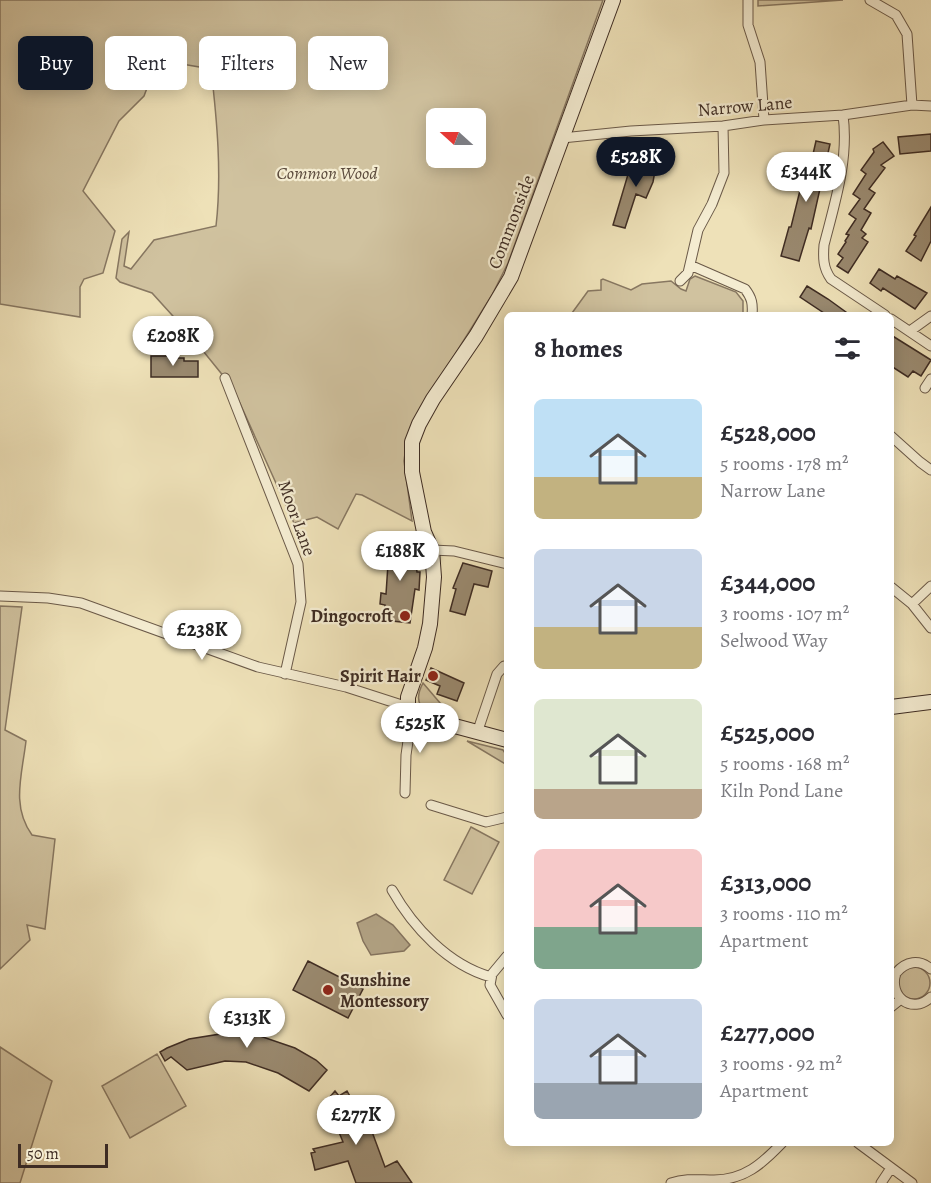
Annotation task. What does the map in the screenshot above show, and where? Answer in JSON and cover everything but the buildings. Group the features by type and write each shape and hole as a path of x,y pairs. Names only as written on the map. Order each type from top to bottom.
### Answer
{"street":[{"name":"Commonside","path":"432,550 420,518 412,472 412,442 433,399 476,336 511,277 613,0"},
{"path":"748,0 748,25 760,62 764,120"},
{"path":"870,0 896,15 907,34 912,105"},
{"name":"Narrow Lane","path":"562,138 631,131 723,126 764,120 843,115 912,105 931,105"},
{"path":"843,115 844,156 824,245 823,259 826,272 831,279 880,312"},
{"path":"680,281 688,273 698,230 712,204 724,173 723,126"},
{"path":"690,265 745,289 750,296 752,312"},
{"path":"910,331 931,316"},
{"path":"894,321 931,346"},
{"name":"Moor Lane","path":"225,378 298,564 301,602 285,674"},
{"path":"925,388 931,379"},
{"path":"894,439 931,470"},
{"path":"405,793 410,710 408,697 419,667 430,624 434,577 432,550 454,551 504,563"},
{"path":"912,604 931,586"},
{"path":"894,589 912,604 931,628"},
{"path":"0,596 48,598 81,603 244,662 285,674 346,687 504,739"},
{"path":"477,732 497,674 504,666"},
{"path":"894,708 931,702"},
{"path":"431,805 486,822 504,818"},
{"path":"392,890 412,921 430,940 469,970 491,977"},
{"path":"504,959 491,977 490,985 504,1010"},
{"path":"931,969 917,962 901,967 894,979 894,987 901,999 910,1004 921,1004 931,998"},
{"path":"894,1005 901,999"},
{"path":"671,1183 686,1179 736,1178 750,1172 779,1146"},
{"path":"862,1146 912,1183"},
{"path":"881,1183 891,1168"}],"green space":[{"name":"Common Wood","path":"0,0 603,0 508,263 492,295 419,412 407,438 404,461 412,521 356,494 338,529 317,517 294,523 233,388 152,293 120,282 116,278 122,239 129,232 124,266 131,269 154,240 216,226 219,167 213,90 296,90 296,36 199,36 199,67 187,65 187,36 105,36 105,90 146,90 144,96 119,121 83,191 115,231 103,273 84,279 80,287 80,317 0,304"},
{"path":"758,0 843,0 758,6"},
{"path":"695,276 736,292 743,301 743,312 573,312 588,291 601,290 603,279 631,290 642,284 671,281 686,291 690,279"},
{"path":"0,606 22,607 5,730 26,741 20,790 22,813 32,835 55,839 45,929 27,925 30,940 0,969"},
{"path":"423,683 446,710 445,713 441,715 434,713 421,705 418,696"},
{"path":"467,741 503,750 504,763"},
{"path":"471,827 499,842 472,894 444,880"},
{"path":"914,967 925,972 930,983 925,994 914,999 903,994 898,983 903,972"},
{"path":"0,1047 52,1081 20,1183 0,1183"},
{"path":"157,1054 186,1106 130,1138 102,1086"}],"shaded area":[{"path":"376,914 393,925 410,945 404,951 371,955 357,923"}],"place":[{"name":"Dingocroft","path":"405,616"},
{"name":"Spirit Hair","path":"433,676"},
{"name":"Sunshine Montessory","path":"328,990"}]}
